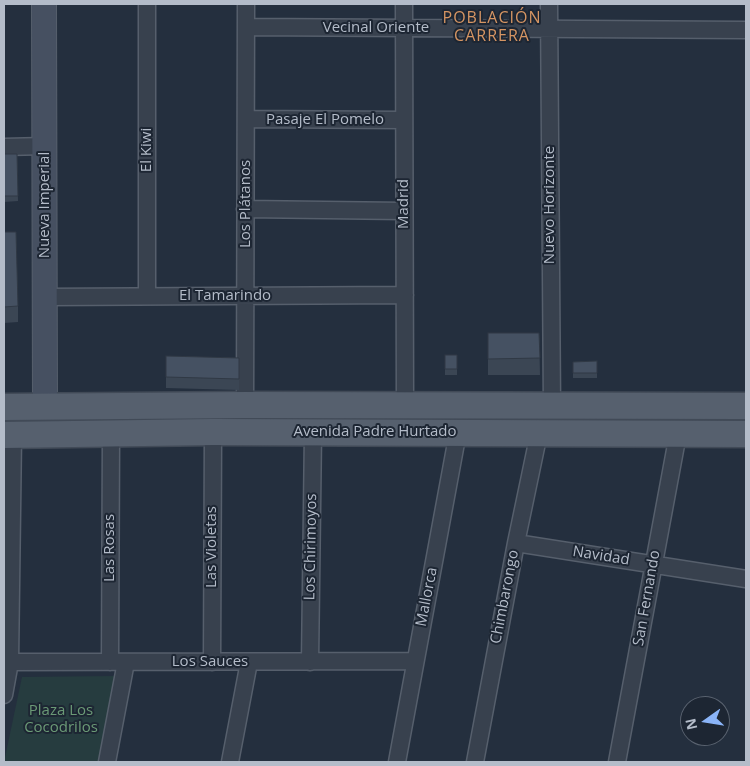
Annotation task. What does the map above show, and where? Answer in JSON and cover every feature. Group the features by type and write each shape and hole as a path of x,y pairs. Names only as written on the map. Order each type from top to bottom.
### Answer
{"main road":[{"name":"Avenida Padre Hurtado","path":"4,407 245,404 552,407 746,406"},
{"name":"Avenida Padre Hurtado","path":"8,435 213,432 746,434"}],"street":[{"name":"Nueva Imperial","path":"44,4 45,406"},
{"name":"El Kiwi","path":"146,296 147,4"},
{"name":"Los Plátanos","path":"245,404 246,4"},
{"name":"Madrid","path":"404,4 405,405"},
{"name":"Nuevo Horizonte","path":"549,4 552,407"},
{"name":"Vecinal Oriente","path":"246,27 746,30"},
{"name":"Pasaje El Pomelo","path":"246,119 404,120"},
{"path":"4,147 45,146"},
{"path":"245,209 404,211"},
{"name":"El Tamarindo","path":"46,297 405,296"},
{"name":"Las Violetas","path":"212,662 213,432"},
{"name":"Los Chirimoyos","path":"310,662 312,432"},
{"name":"Mallorca","path":"397,762 458,432"},
{"name":"Chimbarongo","path":"474,762 539,433"},
{"name":"Las Rosas","path":"107,762 118,662 111,434"},
{"name":"San Fernando","path":"617,762 678,434"},
{"path":"4,695 7,662 8,435"},
{"name":"Navidad","path":"516,543 746,579"},
{"name":"Los Sauces","path":"7,662 415,661"},
{"path":"230,762 249,662"}],"green space":[{"name":"Plaza Los Cocodrilos","path":"117,676 103,762 4,762 22,677"}],"building":[{"path":"4,154 17,154 18,196 4,196"},
{"path":"4,232 16,232 18,306 4,307"},
{"path":"488,333 539,333 540,358 488,359"},
{"path":"445,355 457,355 457,369 445,369"},
{"path":"166,356 239,358 239,379 166,377"},
{"path":"597,361 597,373 573,373 573,362"}],"district":[{"name":"POBLACIÓN CARRERA","path":"492,27"}]}
